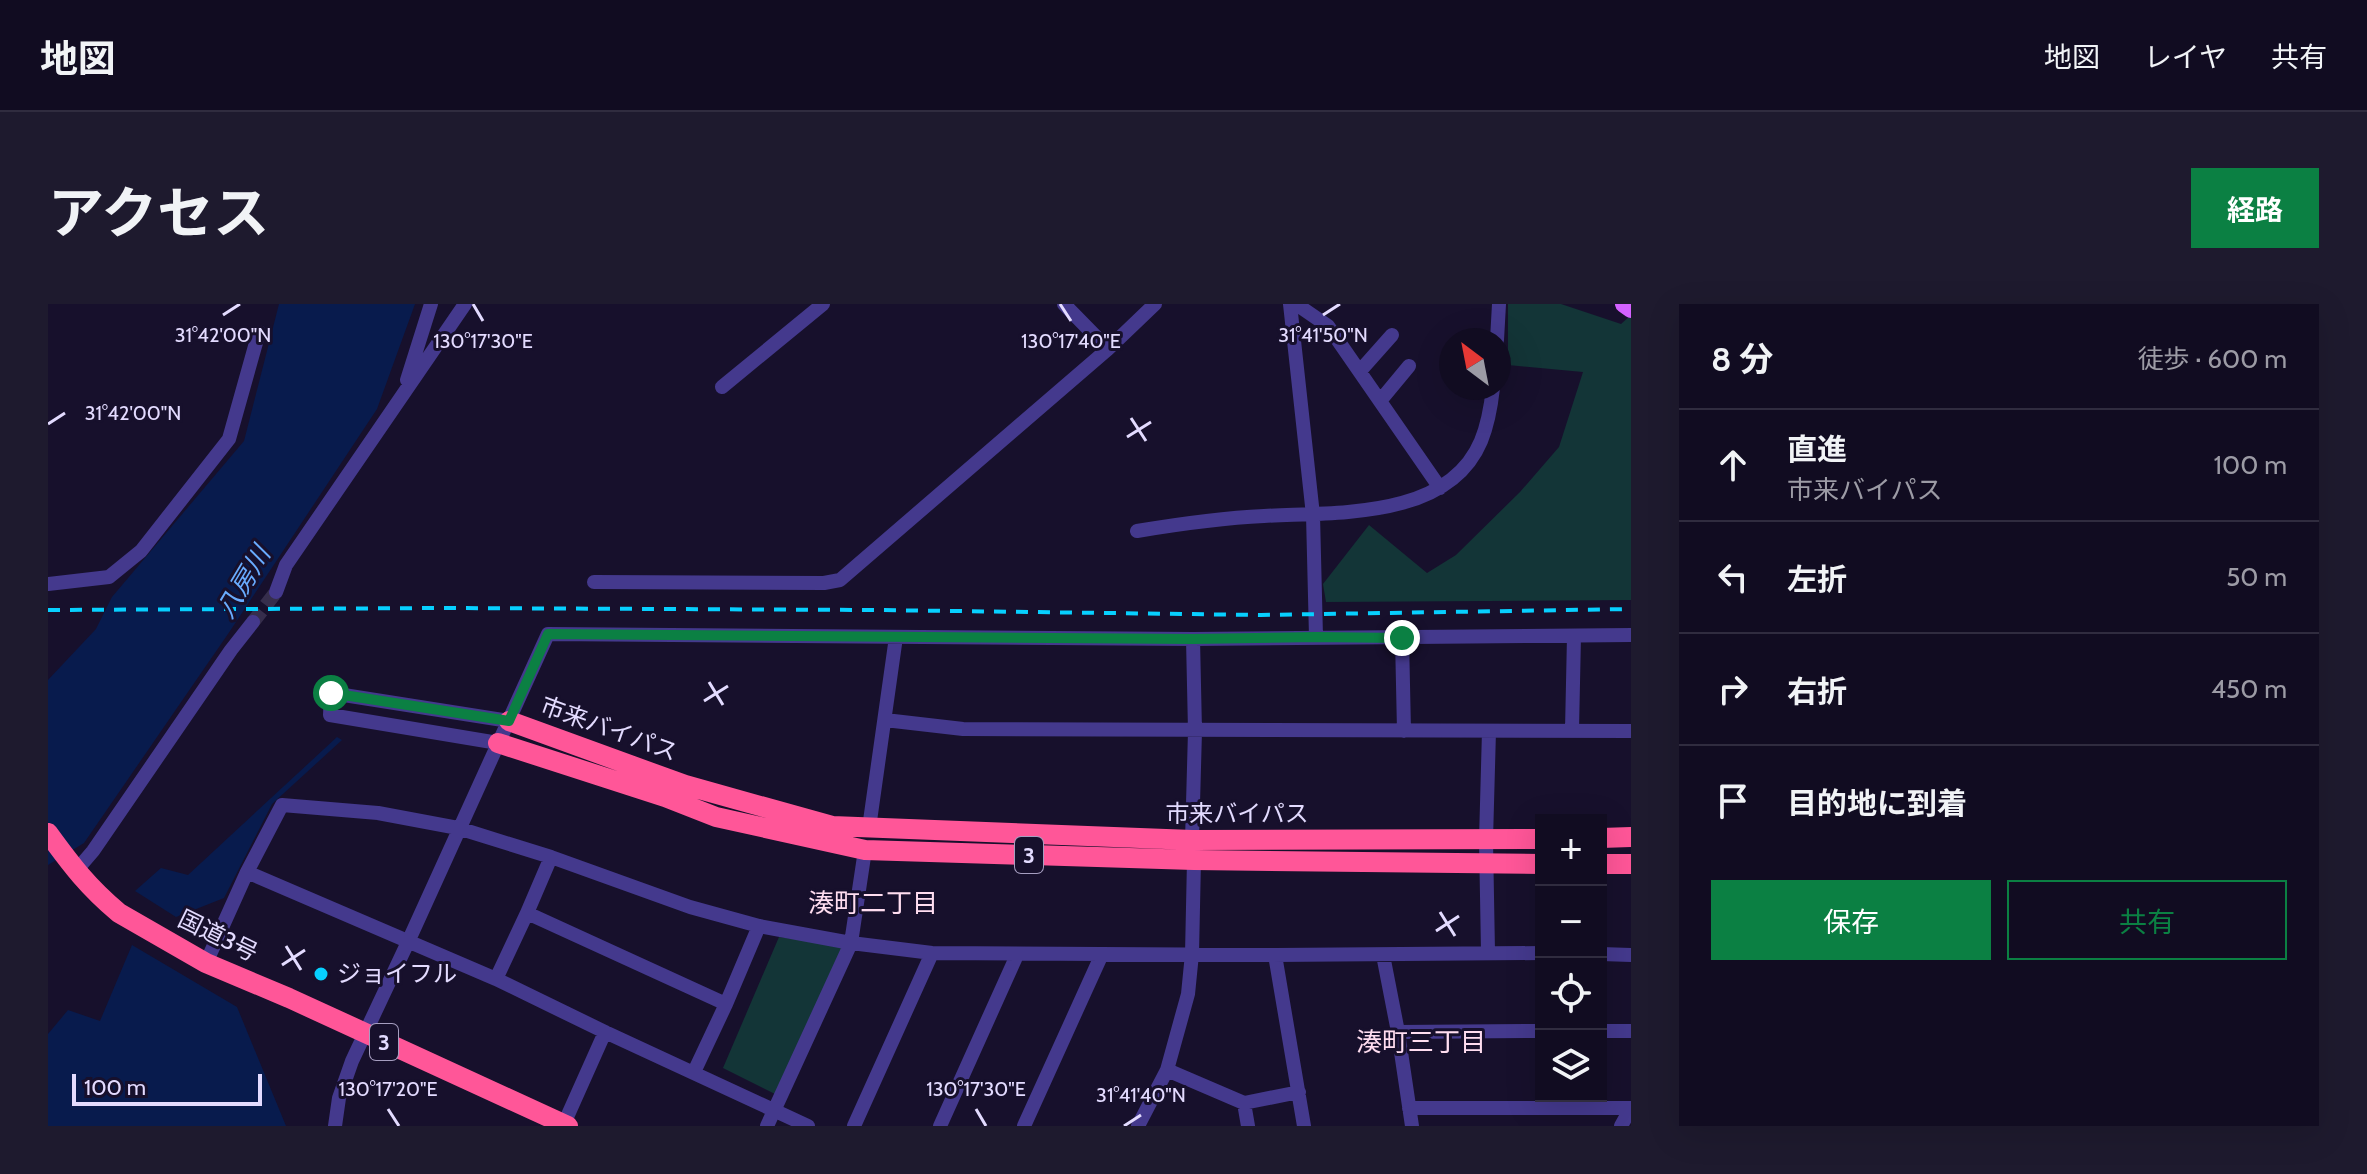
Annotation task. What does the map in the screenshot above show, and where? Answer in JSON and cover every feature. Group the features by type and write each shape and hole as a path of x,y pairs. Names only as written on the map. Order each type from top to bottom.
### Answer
{"highway":[{"name":"市来バイパス","path":"509,721 685,785 832,826 1193,850 1535,864"},
{"name":"市来バイパス","path":"498,743 665,797 716,817 865,850 1193,850 1535,839"},
{"name":"国道3号","path":"48,833 71,865 119,913 203,961 565,1125"},
{"path":"1607,838 1631,837"},
{"path":"1607,864 1631,864"}],"main road":[{"path":"1624,304 1631,309"}],"street":[{"path":"403,392 431,304"},
{"path":"276,592 286,565 465,304"},
{"path":"722,387 823,304"},
{"path":"1064,304 1108,349"},
{"path":"594,582 824,583 840,580 1108,349 1155,304"},
{"path":"1293,304 1328,326 1440,488"},
{"path":"1293,304 1313,515 1316,637"},
{"path":"1498,328 1499,304"},
{"path":"48,584 109,577 141,551 229,439 259,332"},
{"path":"1360,371 1392,335"},
{"path":"1380,401 1409,366"},
{"path":"1137,531 1262,516 1313,515 1413,501 1440,488 1463,469 1481,443 1492,400"},
{"path":"71,865 93,851 253,622"},
{"path":"335,1126 339,1098 352,1061 548,634 1193,639 1631,635"},
{"path":"1572,730 1574,636"},
{"path":"869,828 896,637"},
{"path":"1402,638 1404,731"},
{"path":"1138,1126 1167,1070 1188,994 1192,954 1193,639"},
{"name":"市来バイパス","path":"498,743 330,715 331,693 509,721"},
{"path":"885,720 963,729 1631,731"},
{"path":"1488,952 1486,840 1489,731"},
{"path":"203,961 282,805 378,813 458,828 551,857 690,907 759,926 851,943 932,953 1535,953"},
{"path":"767,1126 851,943 865,850"},
{"path":"496,979 551,857"},
{"path":"247,872 496,979 808,1126"},
{"path":"527,913 726,1004"},
{"path":"694,1072 759,926"},
{"path":"854,1126 932,953"},
{"path":"1024,1126 1102,954"},
{"path":"1607,954 1631,955"},
{"path":"940,1126 1017,955"},
{"path":"1275,955 1304,1126"},
{"path":"1383,955 1412,1126"},
{"path":"1398,1032 1535,1031"},
{"path":"1607,1031 1631,1031"},
{"path":"565,1125 605,1032"},
{"path":"1167,1070 1244,1103 1299,1092"},
{"path":"1244,1103 1248,1126"},
{"path":"1409,1108 1631,1108 1621,1126"}],"green space":[{"path":"1508,304 1561,304 1621,324 1631,315 1631,600 1326,602 1323,584 1369,525 1427,573 1456,555 1520,492 1559,447 1583,372 1511,365 1511,328 1508,328"},
{"path":"779,937 846,946 777,1095 723,1068"}],"water":[{"name":"八房川","path":"279,304 415,304 377,409 84,843 48,865 48,680 96,629 112,597 244,441"},
{"path":"337,737 342,740 272,804 224,898 176,917 135,891 161,868 188,875"},
{"path":"132,945 237,1007 286,1126 48,1126 48,1034 68,1010 100,1021"}],"tunnel":[{"path":"253,622 276,592"}],"railway":[{"path":"48,610 445,608 1261,615 1631,609"}],"place":[{"name":"ジョイフル","path":"321,974"}],"district":[{"name":"湊町二丁目","path":"873,903"},
{"name":"湊町三丁目","path":"1421,1042"}],"route":[{"path":"331,693 509,721 548,634 1402,638"}]}
